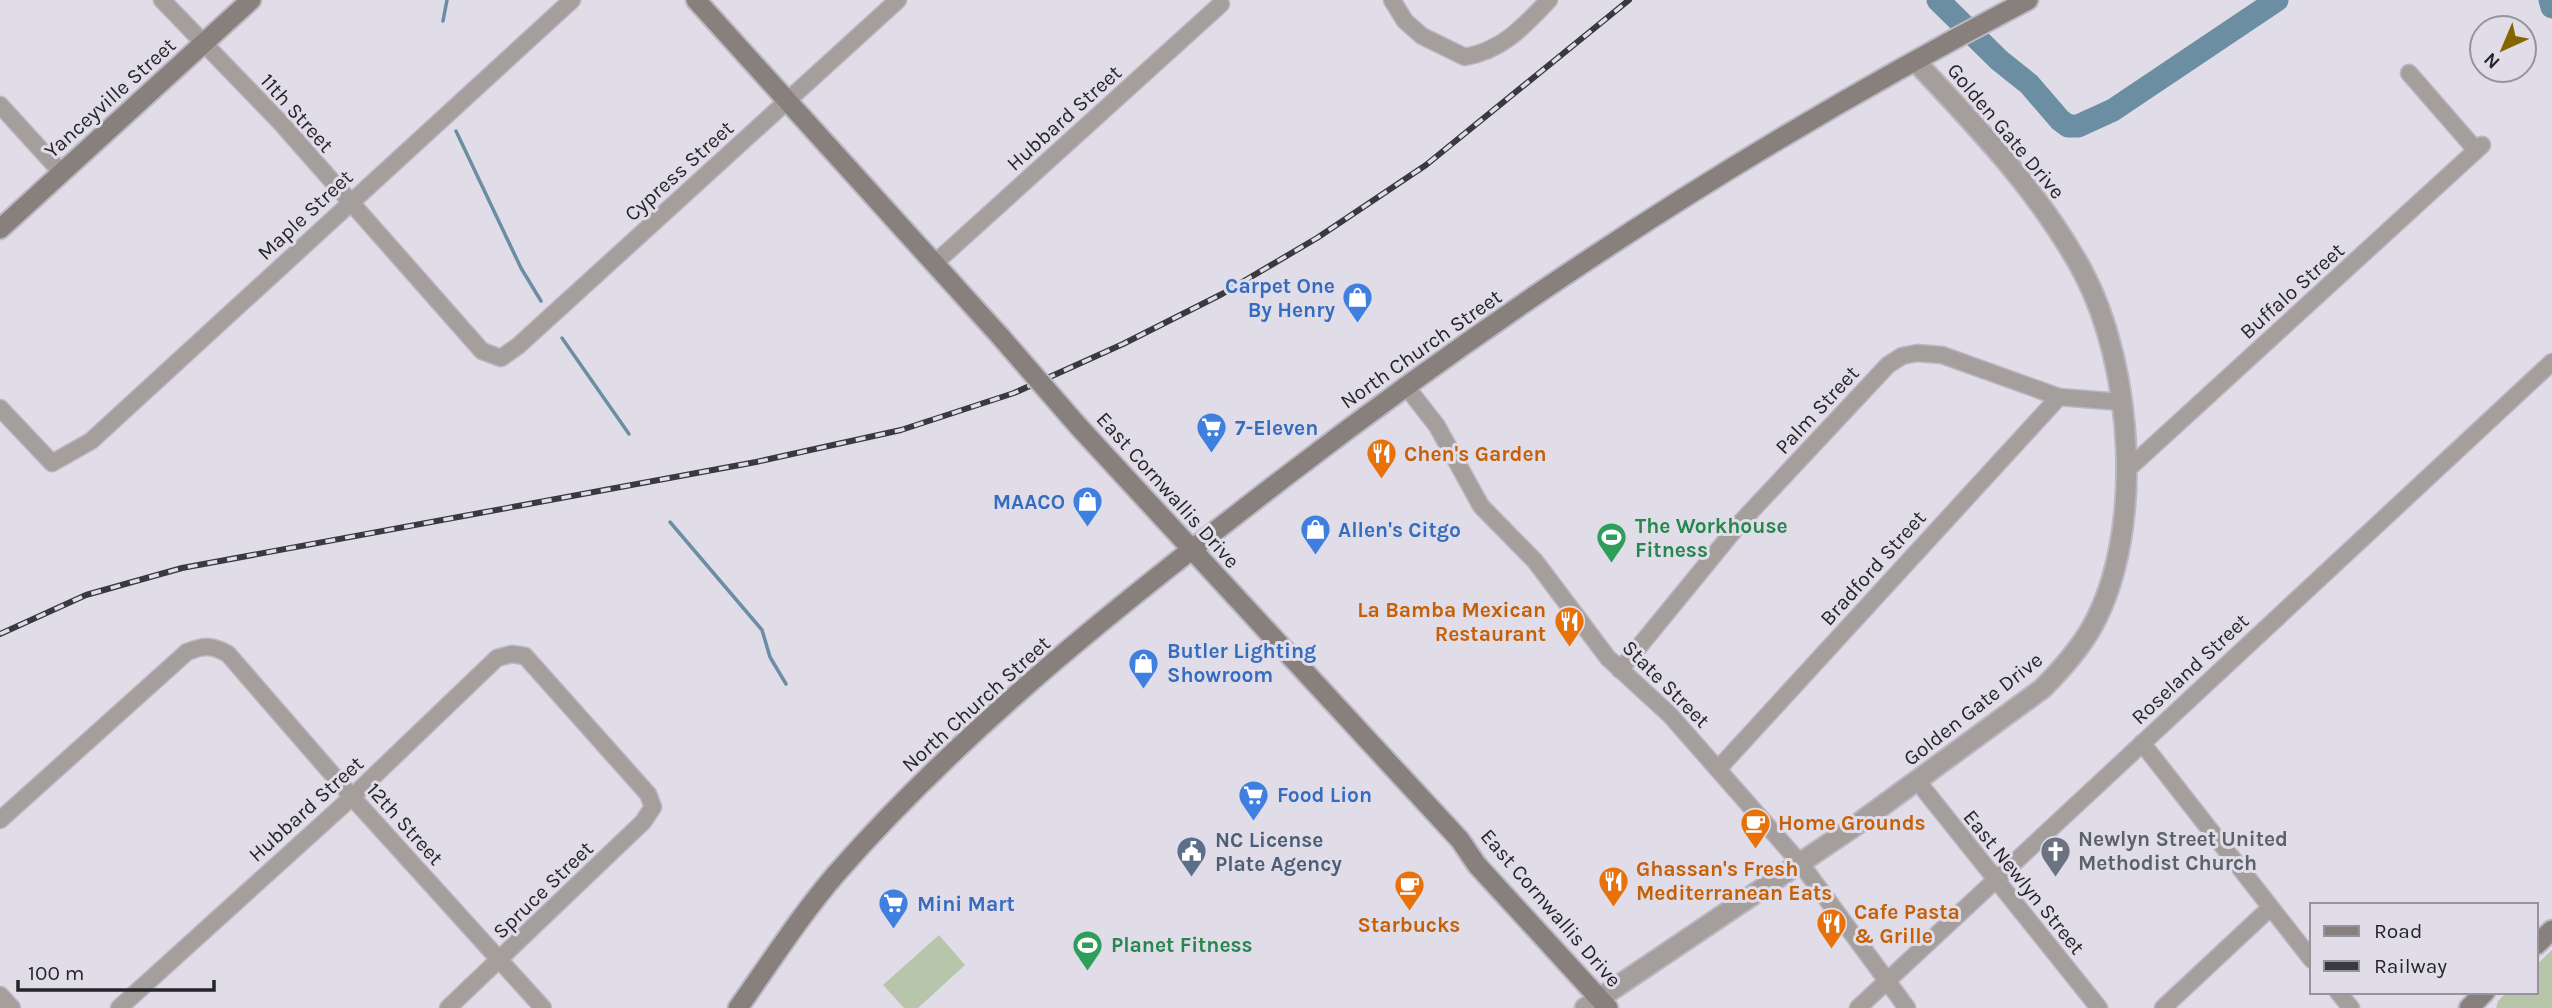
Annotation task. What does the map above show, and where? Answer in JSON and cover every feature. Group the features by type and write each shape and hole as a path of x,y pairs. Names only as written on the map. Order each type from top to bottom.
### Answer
{"main road":[{"name":"Yanceyville Street","path":"0,229 251,0"},
{"name":"East Cornwallis Drive","path":"696,0 935,263 1079,427 1460,840 1477,865 1597,1005"},
{"name":"North Church Street","path":"738,1008 821,894 904,801 1014,699 1191,549 1405,385 1644,225 1915,61 2028,0"},
{"path":"2538,943 2552,930"}],"street":[{"name":"11th Street","path":"162,0 202,45 280,122 348,203 482,351"},
{"name":"Maple Street","path":"0,408 52,463 91,441 572,0"},
{"name":"Cypress Street","path":"482,351 501,358 518,346 898,0"},
{"path":"1392,0 1405,22 1422,36 1465,57 1499,46 1516,34 1549,0"},
{"name":"Hubbard Street","path":"935,263 1221,4"},
{"name":"Golden Gate Drive","path":"1597,1005 1918,782 2042,689 2069,661 2092,626 2112,581 2124,528 2129,468 2113,356 2100,314 2084,274 2058,229 1984,134 1915,61"},
{"name":"Buffalo Street","path":"2129,468 2479,147 2409,73"},
{"path":"0,105 62,173"},
{"name":"Palm Street","path":"1620,670 1741,522 1888,365 1902,356 1917,353 1942,355 2059,397 2120,402"},
{"name":"Roseland Street","path":"1858,1008 2552,362"},
{"name":"State Street","path":"1405,385 1437,426 1476,498 1535,561 1620,670 1655,700 1801,864 1907,1008"},
{"name":"Bradford Street","path":"1718,768 2059,397"},
{"name":"12th Street","path":"0,820 187,652 203,645 214,646 228,654 352,797 543,1008"},
{"name":"Hubbard Street","path":"119,1008 352,797 497,658 512,654 525,656"},
{"name":"Spruce Street","path":"448,1008 643,822 653,807 648,794 525,656"},
{"path":"2142,743 2310,958"},
{"name":"East Newlyn Street","path":"1918,782 2098,1008"},
{"path":"2163,1008 2270,908"},
{"path":"2340,994 2351,1008"},
{"path":"0,995 12,1008"}],"green space":[{"path":"939,935 965,965 918,1008 904,1008 883,985"},
{"path":"2552,950 2552,1008 2496,1008 2498,1001 2505,994 2538,994 2538,963"}],"waterway":[{"path":"443,21 447,0"},
{"path":"1938,0 1999,60 2029,84 2068,126 2078,126 2113,110 2277,0"},
{"path":"2550,0 2552,7"},
{"path":"456,131 521,268 541,301"},
{"path":"562,338 629,434"},
{"path":"670,522 762,630 770,657 786,684"}],"railway":[{"path":"0,634 86,595 182,568 756,462 901,430 1014,393 1123,344 1222,294 1317,238 1426,165 1629,0"}],"place":[{"name":"Carpet One By Henry","path":"1358,325"},
{"name":"7-Eleven","path":"1212,455"},
{"name":"Chen's Garden","path":"1381,481"},
{"name":"MAACO","path":"1088,529"},
{"name":"Allen's Citgo","path":"1315,557"},
{"name":"The Workhouse Fitness","path":"1612,565"},
{"name":"La Bamba Mexican Restaurant","path":"1569,649"},
{"name":"Butler Lighting Showroom","path":"1144,690"},
{"name":"Food Lion","path":"1254,822"},
{"name":"Home Grounds","path":"1755,850"},
{"name":"Newlyn Street United Methodist Church","path":"2055,878"},
{"name":"NC License Plate Agency","path":"1192,879"},
{"name":"Ghassan's Fresh Mediterranean Eats","path":"1613,908"},
{"name":"Starbucks","path":"1409,912"},
{"name":"Mini Mart","path":"894,931"},
{"name":"Cafe Pasta & Grille","path":"1831,951"},
{"name":"Planet Fitness","path":"1088,972"}]}
